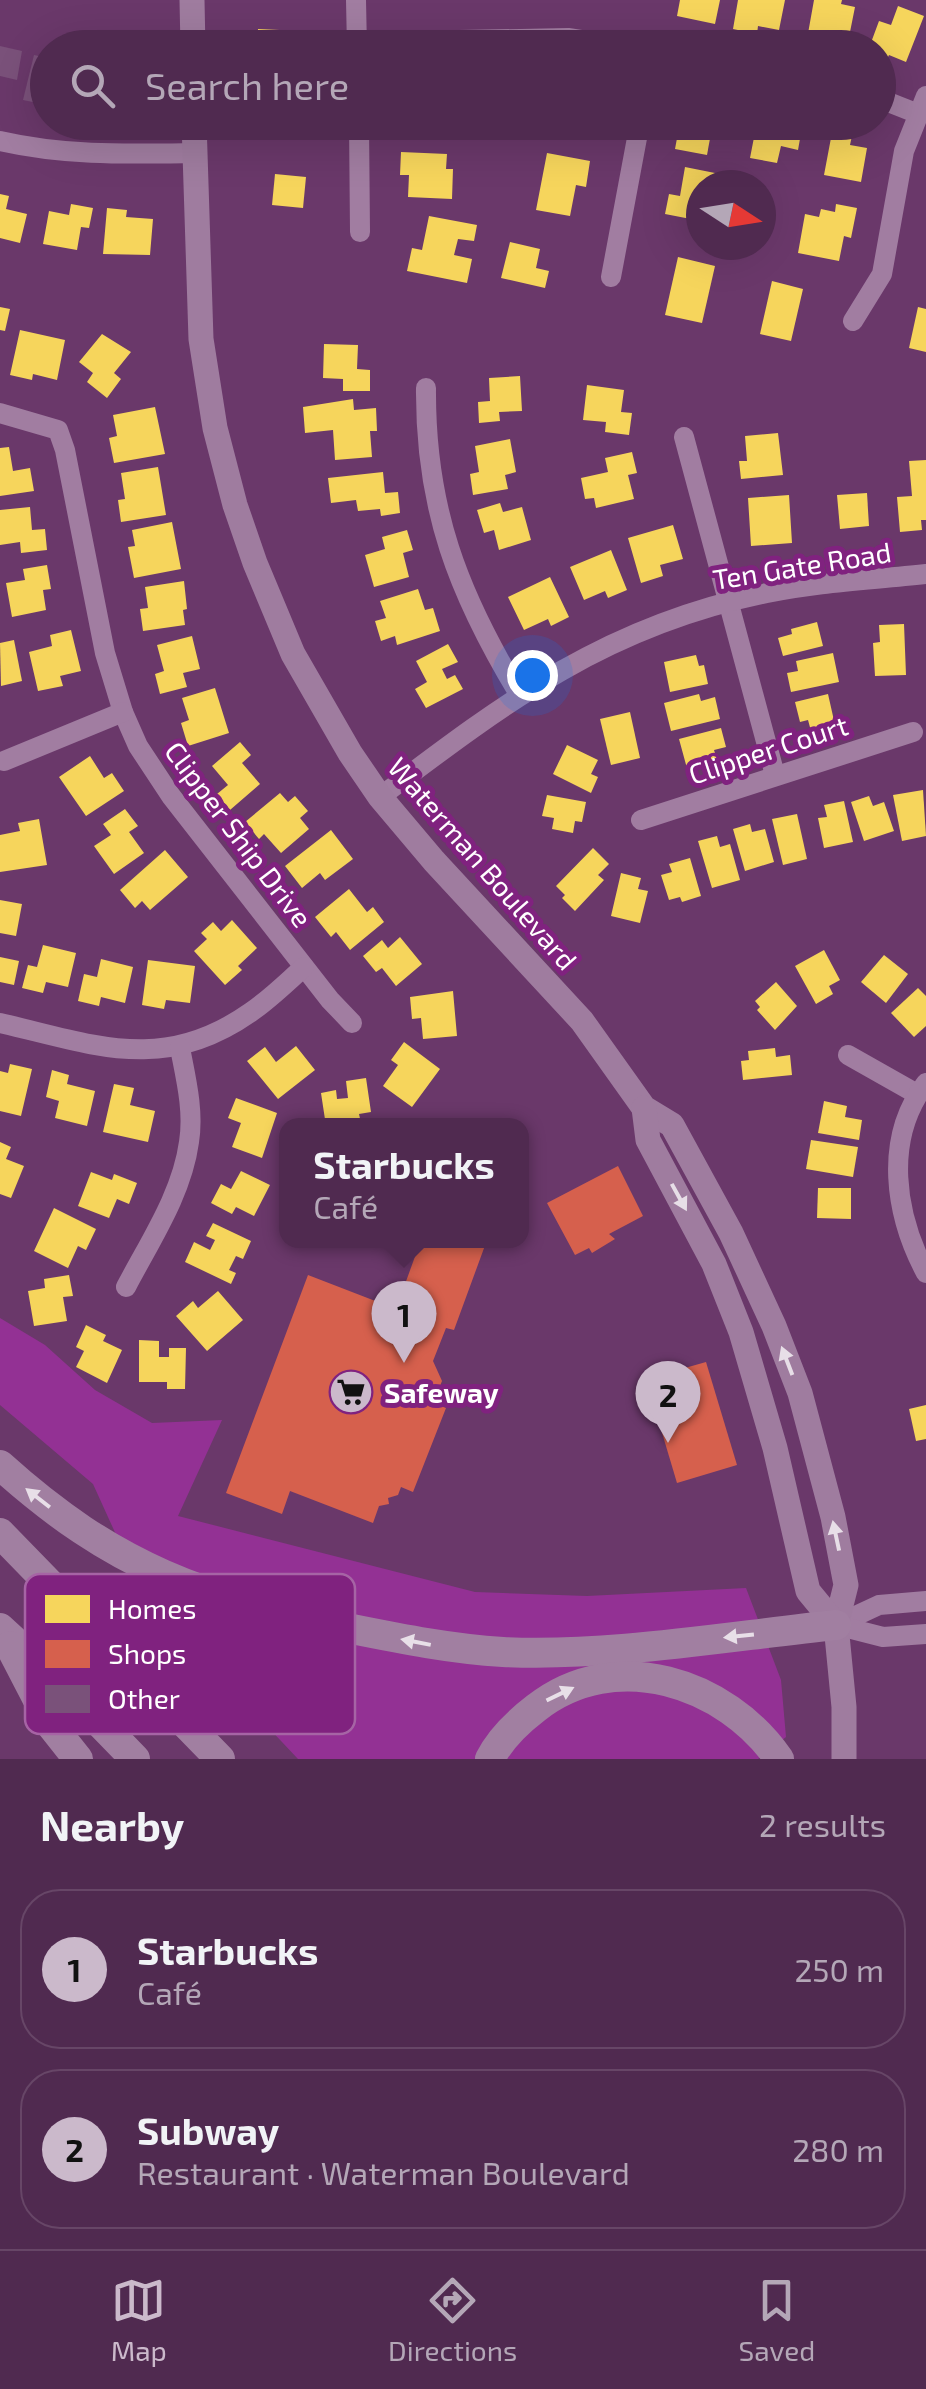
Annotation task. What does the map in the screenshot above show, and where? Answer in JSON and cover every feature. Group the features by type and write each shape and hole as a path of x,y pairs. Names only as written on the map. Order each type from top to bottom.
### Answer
{"highway":[{"path":"0,1464 78,1529 159,1574"},
{"path":"0,1533 40,1574"},
{"path":"355,1629 441,1647 505,1652 579,1650 836,1626"},
{"path":"1,1629 25,1675"},
{"path":"1,1629 25,1651"},
{"path":"490,1759 522,1719 550,1696 590,1680 629,1676 671,1680 708,1694 748,1720 779,1759"},
{"path":"58,1734 78,1759"},
{"path":"111,1734 136,1759"},
{"path":"196,1734 220,1759"}],"main road":[{"path":"192,0 193,30"},
{"name":"Waterman Boulevard","path":"194,140 202,340 216,428 254,563 294,654 350,753 380,797 582,1022 644,1108 672,1125 708,1188 752,1278 800,1393 824,1482 846,1584 836,1626 844,1708 844,1759"},
{"name":"Waterman Boulevard","path":"644,1108 648,1140 714,1264 740,1332 775,1448 808,1591 836,1626"}],"street":[{"path":"356,0 357,30"},
{"path":"853,321 882,274 904,150 921,104 896,101"},
{"path":"358,140 360,232"},
{"path":"611,277 637,140"},
{"path":"0,141 48,152 194,153"},
{"path":"426,388 426,431 434,498 451,556 472,612 519,694"},
{"name":"Clipper Ship Drive","path":"0,413 58,430 105,653 138,746 171,796 304,967 352,1022"},
{"path":"684,437 775,775"},
{"name":"Ten Gate Road","path":"380,797 519,694 627,636 727,602 822,584 926,574"},
{"path":"4,762 123,712"},
{"name":"Clipper Court","path":"641,820 913,732"},
{"path":"0,1023 140,1052 180,1048 215,1035 254,1011 304,967"},
{"path":"126,1287 179,1183 190,1141 190,1103 180,1048"},
{"path":"848,1055 922,1088 902,1140 898,1191 908,1236 926,1273"},
{"path":"836,1626 880,1606 926,1600"},
{"path":"836,1626 883,1637 926,1634"}],"shaded area":[{"path":"0,1318 45,1345 95,1390 152,1423 222,1420 178,1516 475,1592 587,1596 746,1588 781,1680 786,1737 758,1759 298,1759 275,1734 355,1734 355,1574 134,1574 93,1484 0,1405"}],"building: Homes":[{"path":"680,0 720,0 715,24 677,16"},
{"path":"738,0 785,0 779,30 758,26 758,30 733,29"},
{"path":"814,0 842,0 841,4 855,7 850,30 809,30"},
{"path":"898,6 924,16 906,62 896,58 896,30 876,30 879,21 891,25"},
{"path":"677,140 710,140 707,155 675,149"},
{"path":"754,140 800,140 798,150 781,146 777,163 750,158"},
{"path":"831,140 851,140 850,145 867,148 861,182 824,175"},
{"path":"401,152 447,154 446,169 453,169 452,199 408,197 409,175 400,175"},
{"path":"547,153 590,161 586,187 576,185 570,216 536,210"},
{"path":"685,167 700,170 686,170 686,218 665,214 669,194 680,196"},
{"path":"275,174 306,177 303,208 272,205"},
{"path":"0,194 9,196 6,209 27,214 20,243 0,238"},
{"path":"71,204 93,208 89,228 81,227 77,250 43,244 49,211 69,215"},
{"path":"836,204 857,208 851,238 844,236 839,261 798,253 805,214 819,217 821,209 835,212"},
{"path":"107,208 127,210 126,217 153,219 150,255 103,254"},
{"path":"429,216 477,225 474,241 458,239 454,255 472,259 467,283 407,271 412,248 422,250"},
{"path":"510,242 540,249 536,268 549,271 545,288 501,278"},
{"path":"678,257 715,266 702,323 665,315"},
{"path":"772,281 803,289 791,341 760,334"},
{"path":"0,307 10,309 5,331 0,330"},
{"path":"918,307 926,309 926,352 909,348"},
{"path":"20,330 65,340 57,380 33,374 32,380 10,375"},
{"path":"102,334 131,352 114,373 121,379 107,398 87,382 93,373 79,362"},
{"path":"324,344 358,345 357,369 370,370 370,391 343,391 343,379 323,378"},
{"path":"520,376 522,411 499,412 500,421 479,423 478,402 490,401 489,378"},
{"path":"587,385 624,390 621,412 632,413 629,435 605,432 606,422 583,420"},
{"path":"353,399 354,410 376,408 377,431 370,431 372,457 335,460 333,430 305,433 303,407"},
{"path":"155,407 165,454 114,463 109,438 117,436 113,415"},
{"path":"778,433 783,475 741,479 739,461 747,461 745,436"},
{"path":"510,439 516,472 505,475 508,489 473,495 470,474 479,472 475,446"},
{"path":"9,447 13,471 30,468 34,491 0,496 0,448"},
{"path":"632,452 637,473 628,475 634,499 596,508 594,498 585,499 581,478 608,472 605,458"},
{"path":"926,460 926,520 921,520 922,530 900,532 897,497 912,496 909,461"},
{"path":"158,467 166,515 121,522 118,500 125,499 121,473"},
{"path":"383,472 385,493 398,492 400,513 381,516 380,509 358,511 356,500 331,503 328,478"},
{"path":"867,493 869,526 840,529 837,495"},
{"path":"789,495 792,543 751,546 748,498"},
{"path":"500,503 503,512 522,507 531,540 499,550 494,530 484,533 477,510"},
{"path":"30,507 32,530 45,529 47,550 21,553 20,542 0,545 0,510"},
{"path":"172,522 181,569 134,578 128,547 135,546 132,530"},
{"path":"673,525 683,559 660,565 663,576 641,583 628,538"},
{"path":"407,530 413,550 403,553 409,577 374,587 365,555 385,549 382,537"},
{"path":"611,550 627,590 608,598 605,591 584,600 570,567"},
{"path":"47,565 51,589 43,590 46,610 12,617 6,583 25,580 23,569"},
{"path":"550,577 569,617 551,626 548,619 524,630 508,597"},
{"path":"184,581 185,625 143,631 140,609 148,608 145,587"},
{"path":"418,589 425,610 433,608 440,631 397,645 395,636 381,641 375,621 386,618 380,601"},
{"path":"817,622 823,646 783,656 778,638 792,634 791,629"},
{"path":"904,624 906,675 875,676 873,643 880,642 879,625"},
{"path":"71,630 81,671 60,676 63,686 38,691 29,652 52,646 50,635"},
{"path":"192,636 200,669 183,673 187,687 160,694 155,674 164,671 157,645"},
{"path":"14,640 22,681 1,686 0,643"},
{"path":"448,644 458,662 442,669 447,679 455,675 463,689 426,708 415,689 427,682 416,661"},
{"path":"833,653 839,682 791,692 787,673 798,671 796,661"},
{"path":"696,655 699,666 704,665 708,684 670,692 664,662"},
{"path":"215,688 229,733 188,746 181,723 189,720 182,698"},
{"path":"699,694 701,701 715,697 720,719 671,731 664,703"},
{"path":"828,694 835,725 811,731 808,720 800,722 795,702"},
{"path":"630,712 640,758 611,765 600,719"},
{"path":"721,728 726,747 714,750 718,763 688,772 679,739"},
{"path":"240,742 251,755 242,763 260,784 230,810 217,794 228,785 212,766"},
{"path":"567,745 598,760 591,774 598,777 591,793 553,774"},
{"path":"90,756 104,778 112,773 124,791 86,816 59,777"},
{"path":"923,790 926,836 902,841 893,795"},
{"path":"280,793 288,802 295,796 308,811 300,818 309,829 281,853 264,834 259,839 245,822"},
{"path":"547,795 586,802 582,822 575,821 573,833 552,829 554,818 542,816"},
{"path":"869,796 873,806 884,802 894,831 864,841 851,802"},
{"path":"844,801 853,842 824,848 818,818 827,817 824,805"},
{"path":"125,809 138,826 129,832 144,853 114,874 94,846 111,835 103,824"},
{"path":"797,814 807,859 783,865 772,819"},
{"path":"39,819 47,865 0,872 0,835 20,831 18,823"},
{"path":"750,824 752,832 765,829 774,862 745,871 733,829"},
{"path":"331,830 353,859 325,880 320,873 302,888 285,866"},
{"path":"717,836 720,847 730,844 740,880 712,888 698,841"},
{"path":"593,848 609,864 598,875 604,880 575,911 556,886"},
{"path":"165,850 188,877 150,910 142,901 135,908 120,890"},
{"path":"690,858 701,896 682,902 680,897 669,900 661,875 672,872 669,864"},
{"path":"621,873 641,878 638,889 648,891 640,923 611,916"},
{"path":"349,889 367,912 373,907 384,922 350,950 336,932 331,937 315,917"},
{"path":"0,900 22,904 16,936 0,933"},
{"path":"232,920 257,948 238,966 242,970 225,985 194,951 207,939 201,933 213,922 221,931"},
{"path":"400,937 422,964 396,986 382,968 376,972 363,956 382,940 388,948"},
{"path":"43,945 76,953 68,987 46,982 43,993 22,988 28,965 37,967"},
{"path":"824,950 840,980 829,986 833,994 816,1004 795,966"},
{"path":"884,955 908,974 886,1003 861,982"},
{"path":"0,957 19,961 14,985 0,982"},
{"path":"101,959 133,967 125,1003 101,997 99,1006 78,1001 84,974 97,977"},
{"path":"148,960 195,966 190,1003 166,1000 164,1009 142,1005"},
{"path":"776,982 797,1006 775,1030 757,1010 760,1007 755,1001"},
{"path":"918,988 926,996 926,1026 914,1037 891,1013"},
{"path":"453,991 457,1036 423,1039 421,1018 412,1019 410,997"},
{"path":"404,1042 440,1069 412,1107 383,1086 398,1065 391,1060"},
{"path":"296,1046 315,1070 278,1099 247,1061 265,1047 276,1062"},
{"path":"775,1048 776,1057 790,1055 792,1075 743,1080 741,1061 749,1060 748,1051"},
{"path":"10,1064 32,1069 21,1116 0,1111 0,1071 8,1073"},
{"path":"52,1070 69,1075 67,1084 95,1091 87,1126 55,1118 59,1101 46,1097"},
{"path":"366,1078 371,1112 359,1114 360,1118 325,1118 321,1093 336,1090 337,1099 348,1098 346,1081"},
{"path":"114,1084 134,1088 130,1105 155,1111 148,1142 103,1132"},
{"path":"236,1098 277,1113 262,1158 232,1147 241,1123 228,1118"},
{"path":"824,1101 847,1106 845,1117 862,1120 859,1140 818,1133"},
{"path":"811,1140 858,1147 853,1177 806,1169"},
{"path":"0,1142 11,1147 6,1159 24,1166 11,1198 0,1194"},
{"path":"241,1171 270,1185 254,1216 236,1207 232,1214 211,1203 221,1184 231,1189"},
{"path":"91,1172 112,1180 114,1174 137,1183 129,1204 117,1199 109,1218 78,1206"},
{"path":"818,1188 851,1188 851,1219 817,1218"},
{"path":"54,1208 96,1229 86,1250 78,1246 68,1268 34,1251"},
{"path":"213,1223 251,1241 243,1259 236,1256 229,1270 236,1273 231,1284 185,1262 194,1242 210,1250 215,1240 206,1236"},
{"path":"69,1275 73,1296 63,1297 67,1321 34,1326 28,1291 45,1288 44,1279"},
{"path":"218,1291 243,1320 207,1351 176,1316 193,1301 198,1308"},
{"path":"86,1325 106,1335 103,1341 122,1350 107,1383 76,1367 84,1351 76,1347"},
{"path":"139,1340 159,1341 159,1357 169,1357 169,1348 186,1348 185,1389 167,1389 167,1382 139,1382"},
{"path":"926,1405 926,1439 916,1441 909,1409"}],"building: Shops":[{"path":"618,1166 643,1216 609,1234 615,1239 592,1253 589,1248 575,1255 547,1203"},
{"name":"Safeway","path":"418,1248 484,1248 454,1330 446,1328 433,1361 442,1381 433,1403 446,1408 413,1492 401,1487 398,1495 388,1498 389,1504 379,1506 373,1523 290,1491 282,1514 226,1493 308,1275 396,1309"},
{"path":"706,1362 737,1465 677,1483 646,1379"}],"building: Other":[{"path":"0,46 22,51 17,80 0,76"},
{"path":"30,71 30,101 23,100"}],"place":[{"name":"Starbucks","path":"404,1363"},
{"name":"Safeway","path":"351,1392"},
{"name":"Subway","path":"668,1443"}]}
